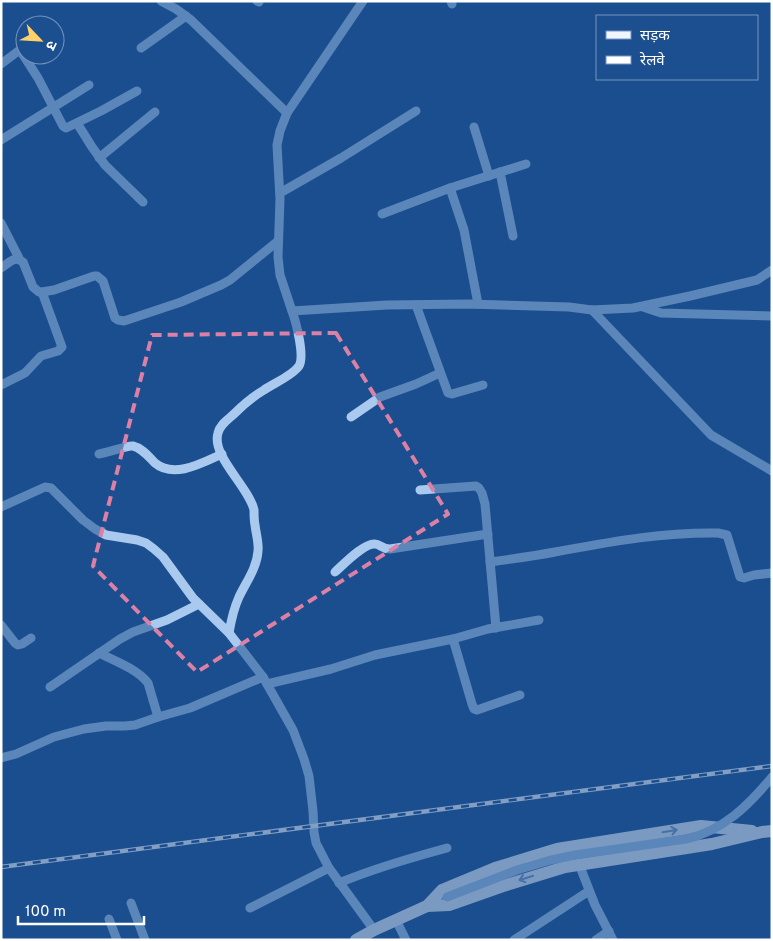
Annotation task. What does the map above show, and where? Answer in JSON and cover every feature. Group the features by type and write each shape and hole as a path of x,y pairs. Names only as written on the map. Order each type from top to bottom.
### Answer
{"main road":[{"path":"427,906 442,890 495,868 558,849 701,826 767,831"},
{"path":"356,940 427,906 449,905 544,872 579,864 712,844 767,831"}],"street":[{"path":"161,1 186,16 287,113"},
{"path":"229,633 239,596 254,567 258,551 254,510 250,499 222,454 217,442 218,432 222,425 243,404 286,377 297,368 301,360 296,323 280,275 278,241 280,193 277,145 287,113 363,1"},
{"path":"141,48 186,16"},
{"path":"1,64 15,53"},
{"path":"30,65 65,127 68,128 137,91"},
{"path":"1,140 89,86"},
{"path":"280,193 341,158 416,111"},
{"path":"99,158 155,112"},
{"path":"77,123 99,158 142,202"},
{"path":"474,127 489,176"},
{"path":"382,214 450,188 526,164"},
{"path":"500,172 513,236"},
{"path":"450,188 464,230 478,304"},
{"path":"1,224 20,260 23,262 33,287 39,292 54,290 97,276 103,281 115,318 124,321 181,302 221,285 230,280 278,241"},
{"path":"1,268 14,259 20,260"},
{"path":"292,311 387,305 478,304 569,307 592,310 633,308 756,280 772,270"},
{"path":"1,385 25,372 41,356 58,351 62,347 42,292"},
{"path":"416,305 446,390 450,394 483,385"},
{"path":"642,306 661,313 772,316"},
{"path":"592,310 711,435 772,471"},
{"path":"351,417 380,397 440,373"},
{"path":"99,454 133,446 159,465 168,469 180,469 197,465 222,454"},
{"path":"420,490 476,486 482,493 485,504 496,628"},
{"path":"2,506 45,487 51,488 83,520 95,529 106,535 146,543 163,557 192,598 229,633 265,680 292,730 304,760 309,776 316,843 329,868 374,930"},
{"path":"490,562 553,553 598,543 651,536 718,533 727,535 740,578 772,573"},
{"path":"336,572 366,547 373,544 390,550 488,534"},
{"path":"50,687 120,639 133,632 167,620 199,604"},
{"path":"1,758 16,754 54,737 84,729 135,725 190,708 265,680 331,669 375,656 539,620"},
{"path":"1,625 18,645 31,638"},
{"path":"453,639 474,710 520,695"},
{"path":"99,653 120,663 145,679 148,683 158,718"},
{"path":"427,906 517,870 551,860 686,839 702,834 723,824 740,811 772,777"},
{"path":"339,883 368,871 447,848"},
{"path":"579,864 595,905 613,940"},
{"path":"250,908 329,868"},
{"path":"514,940 590,891"},
{"path":"131,903 145,940"},
{"path":"109,919 117,940"},
{"path":"396,920 406,940"},
{"path":"596,940 608,931"}],"highlighted area":[{"path":"336,333 448,514 197,672 93,566 152,335"}],"railway":[{"path":"1,867 772,766"}]}
